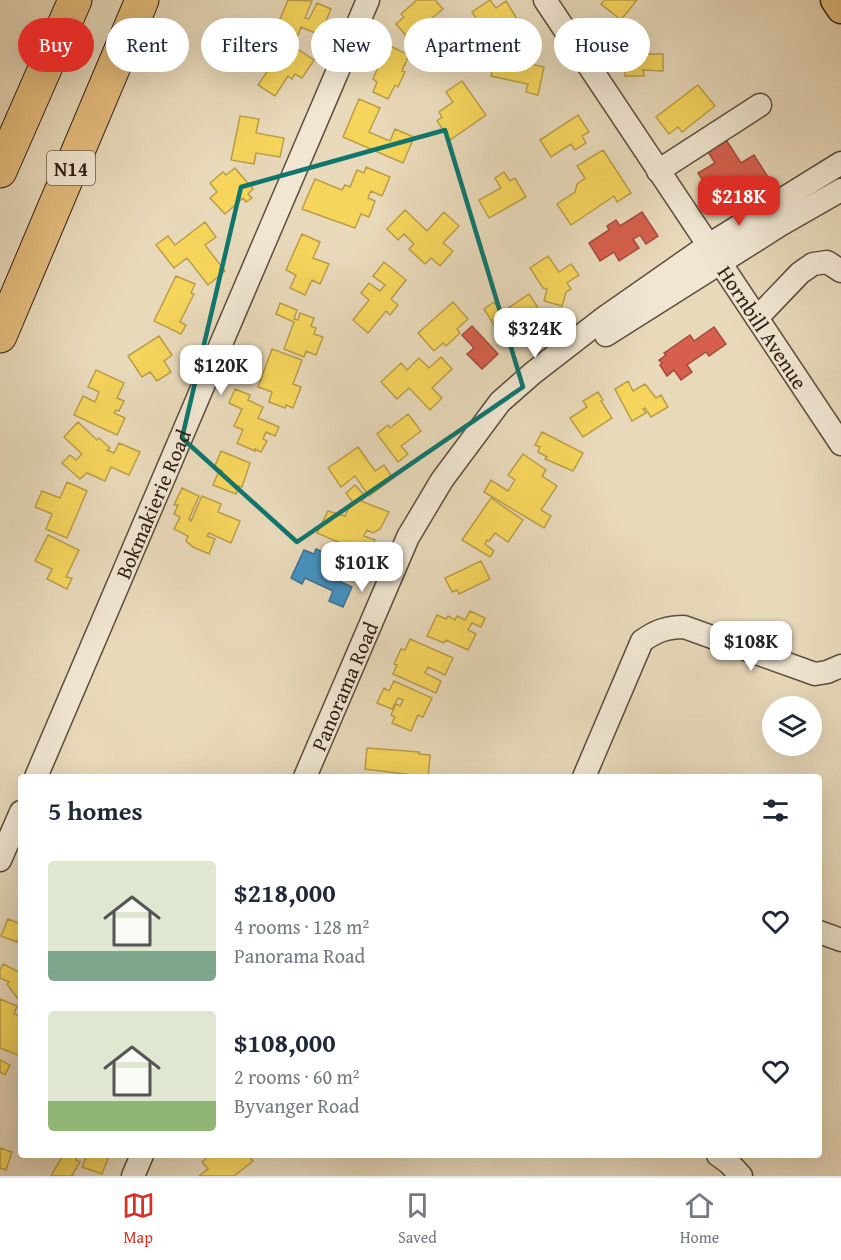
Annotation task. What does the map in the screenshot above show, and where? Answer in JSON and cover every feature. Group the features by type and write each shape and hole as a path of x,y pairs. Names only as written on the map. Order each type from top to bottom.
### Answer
{"highway":[{"path":"0,171 75,0"},
{"name":"N14","path":"0,336 142,0"}],"main road":[{"path":"835,0 841,9"}],"street":[{"name":"Bokmakierie Road","path":"37,774 368,0"},
{"name":"Hornbill Avenue","path":"545,0 841,444"},
{"path":"658,171 760,105"},
{"name":"Panorama Road","path":"713,255 841,163"},
{"name":"Panorama Road","path":"306,774 408,537 442,480 500,402 533,373 604,318 713,255 789,220 841,190"},
{"path":"757,318 800,273 813,264 827,262 841,271"},
{"path":"585,774 642,641 656,631 684,627 815,674 841,666"},
{"path":"0,860 18,819"},
{"path":"822,933 841,940"},
{"path":"133,1176 141,1158"},
{"path":"723,1158 741,1176"}],"highlighted area":[{"path":"445,130 523,387 297,542 182,438 241,187"}],"building: Homes":[{"path":"288,0 312,1 305,18 309,19 317,3 331,9 327,18 311,18 311,31 301,27 299,32 299,18 280,18"},
{"path":"417,0 435,0 443,9 432,18 404,18 404,33 396,24 404,17 401,14"},
{"path":"490,0 496,8 506,1 517,18 476,18 472,12"},
{"path":"604,0 637,0 623,18 618,18 601,4"},
{"path":"392,47 404,53 402,71 405,72 398,87 395,85 388,99 373,92 377,82 373,79 376,72 392,72"},
{"path":"299,50 311,58 311,64 302,78 295,74 292,79 288,76 275,96 258,85 267,72 299,72"},
{"path":"650,54 663,54 663,71 650,70"},
{"path":"542,67 544,67 538,95 526,92 528,84 491,76 492,72 542,72"},
{"path":"625,72 643,72 644,76 625,76"},
{"path":"462,81 486,115 450,140 437,121 442,117 439,112 453,102 446,92"},
{"path":"698,85 715,106 682,132 678,127 669,134 656,117"},
{"path":"359,99 380,108 369,132 390,141 395,129 414,137 403,163 343,137"},
{"path":"578,115 589,132 582,136 586,143 575,150 571,144 551,157 540,140"},
{"path":"240,116 259,119 256,133 284,138 280,157 256,153 254,164 231,160"},
{"path":"603,150 631,193 617,202 614,196 571,225 557,204 575,192 577,184 585,178 577,166"},
{"path":"366,167 390,177 382,196 371,191 368,198 375,201 369,217 361,214 355,228 302,209 315,179 342,190 345,185 350,187 357,170 364,173"},
{"path":"235,168 253,189 248,194 252,198 246,202 243,198 225,214 210,198 217,192 210,183 223,172 226,175"},
{"path":"504,172 510,181 515,178 526,197 489,218 479,200 501,188 495,178"},
{"path":"405,210 427,231 444,212 459,226 443,243 453,251 440,266 431,258 425,264 409,249 414,244 404,234 398,240 387,229"},
{"path":"205,222 216,237 205,245 225,271 208,285 187,258 174,268 156,245 168,236 175,245"},
{"path":"302,234 320,242 313,258 329,264 320,284 312,280 305,295 290,288 296,275 286,270"},
{"path":"548,256 559,272 571,264 579,275 567,283 571,289 566,292 562,306 544,301 547,289 543,288 530,268"},
{"path":"384,262 406,280 391,299 398,305 390,315 386,311 368,333 353,320 369,300 361,293 369,283 380,291 385,285 373,276"},
{"path":"176,276 195,284 191,293 194,294 180,322 186,325 181,334 154,321"},
{"path":"529,294 542,314 515,332 505,318 494,325 484,309 494,302 501,313"},
{"path":"453,302 468,319 457,329 460,333 446,346 443,343 434,351 418,333"},
{"path":"280,303 297,310 294,319 298,320 300,313 314,318 311,326 316,328 314,334 323,337 316,355 306,351 304,357 284,349 294,322 276,314"},
{"path":"159,336 172,355 164,361 171,372 157,381 150,372 142,377 128,356"},
{"path":"272,349 302,360 293,384 301,387 293,408 286,405 285,408 269,402 272,392 258,387"},
{"path":"441,357 452,369 432,388 442,398 430,410 409,388 397,399 381,382 401,363 407,370 419,358 429,368"},
{"path":"96,370 124,383 117,398 124,401 119,411 116,410 114,413 125,418 117,435 74,415 83,396 95,402 99,392 88,387"},
{"path":"628,381 633,391 645,384 656,398 661,395 668,407 651,417 645,408 643,409 646,413 632,421 615,389"},
{"path":"235,389 250,395 248,400 263,407 258,418 279,427 275,436 266,432 263,439 267,441 261,452 237,443 243,430 234,426 242,409 229,403"},
{"path":"598,392 612,418 583,437 570,418 587,407 583,401"},
{"path":"408,414 421,431 401,446 408,454 398,462 377,434 388,425 390,428"},
{"path":"78,422 97,440 99,438 110,448 107,450 114,453 119,443 140,452 129,475 111,467 105,481 87,473 80,479 62,463 70,455 76,460 82,454 64,437"},
{"path":"542,432 583,453 573,471 545,459 547,457 538,452 540,447 535,445"},
{"path":"358,447 375,471 384,465 393,478 369,496 355,476 341,487 328,468"},
{"path":"221,451 250,463 242,487 239,486 236,494 213,485 219,471 223,471 214,468"},
{"path":"523,454 546,470 542,476 557,486 541,510 551,516 544,528 484,492 491,480 508,491 515,480 508,475"},
{"path":"67,482 87,491 67,538 46,529 52,514 35,507 42,491 60,498"},
{"path":"355,485 366,497 361,501 389,512 380,529 373,533 367,530 364,536 375,540 368,555 317,533 328,511 345,516 352,501 346,493"},
{"path":"182,488 199,496 189,519 191,521 202,496 221,504 218,512 240,521 231,543 209,533 207,536 215,539 209,554 193,547 186,541 188,536 174,529 180,517 174,514 178,505 174,505"},
{"path":"491,498 523,520 508,542 495,533 489,541 487,540 485,544 494,551 490,557 462,540"},
{"path":"48,535 79,550 66,577 72,578 67,589 47,579 52,569 35,561"},
{"path":"481,561 490,579 459,594 457,590 452,592 445,578"},
{"path":"470,611 485,618 481,627 472,623 468,630 476,634 468,650 446,640 444,643 427,636 437,615 446,619 448,616 455,620 457,616 465,620"},
{"path":"410,639 453,658 445,675 428,667 425,673 441,681 436,693 393,674 397,665 394,664 401,649 405,650"},
{"path":"394,681 432,698 423,717 418,715 411,731 392,723 395,717 391,715 396,704 400,706 403,700 398,698 392,709 377,703 384,688 389,691"},
{"path":"367,748 430,755 428,774 404,774 365,769"},
{"path":"8,919 18,923 17,942 1,936"},
{"path":"3,964 18,972 18,999 7,984 9,982 0,978"},
{"path":"0,999 17,1006 14,1014 18,1015 18,1055 0,1048"},
{"path":"0,1060 10,1065 5,1075 0,1072"},
{"path":"0,1148 12,1152 6,1170 0,1168"},
{"path":"61,1158 77,1158 76,1160 80,1162 72,1175 74,1176 51,1176"},
{"path":"86,1158 108,1158 102,1174 82,1167"},
{"path":"207,1158 250,1158 253,1161 234,1176 199,1176 208,1169 202,1162"}],"building: Shops":[{"path":"723,135 741,163 754,155 768,177 727,203 717,187 710,192 698,173 715,163 705,147"},
{"path":"642,212 658,236 646,244 640,235 633,239 639,248 619,261 614,252 600,261 589,243 609,230 607,226 616,220 620,226"},
{"path":"472,326 498,354 482,369 467,354 474,348 462,335"},
{"path":"714,327 726,344 709,356 706,352 687,365 692,372 681,380 674,370 667,376 659,360 666,355 664,353 690,335 694,341"}],"building: Schools":[{"path":"316,549 342,561 334,579 352,587 343,607 329,601 333,591 305,578 302,584 291,578 304,550 314,554"}]}
